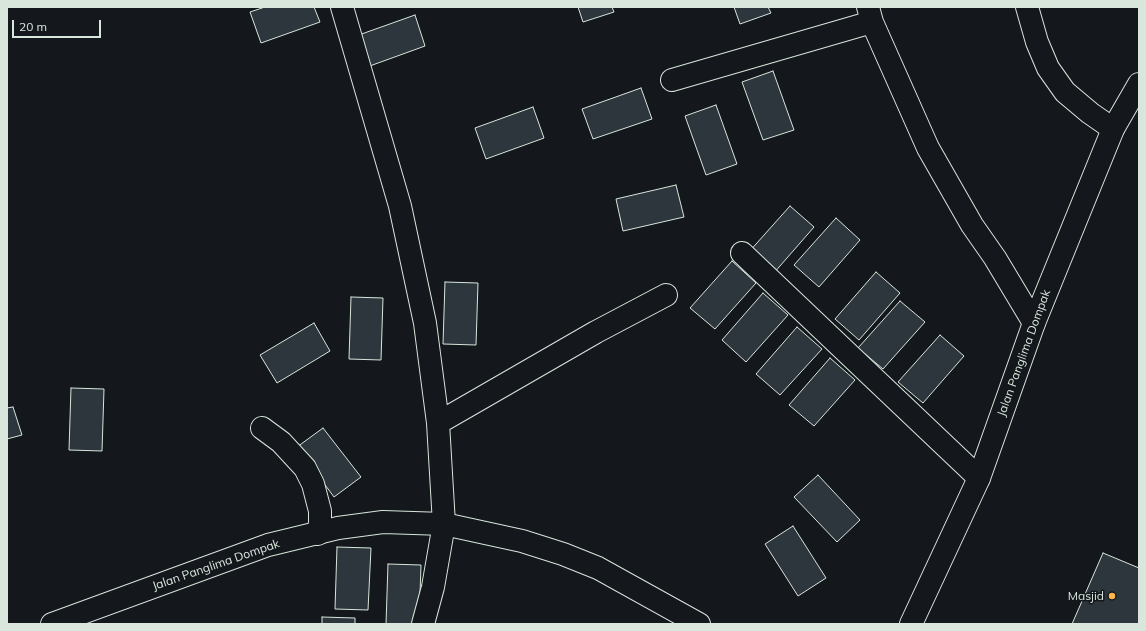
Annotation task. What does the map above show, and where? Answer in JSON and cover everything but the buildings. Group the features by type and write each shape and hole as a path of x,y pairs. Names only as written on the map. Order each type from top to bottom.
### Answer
{"street":[{"path":"342,7 400,206 424,324 438,423 444,524 433,587 422,624"},
{"path":"1027,7 1037,42 1048,68 1065,92 1090,113 1113,129"},
{"path":"672,80 870,14 928,148 972,225 995,258 1034,324"},
{"name":"Jalan Panglima Dompak","path":"911,624 979,478 1034,324 1113,129 1139,84"},
{"path":"742,253 979,478"},
{"path":"438,423 596,332 666,295"},
{"path":"262,428 281,442 305,468 313,484 320,511 318,534"},
{"name":"Jalan Panglima Dompak","path":"52,624 268,545 338,528 383,522 444,524 522,541 563,554 598,568 700,624"}],"place":[{"name":"Masjid","path":"1112,596"}]}
